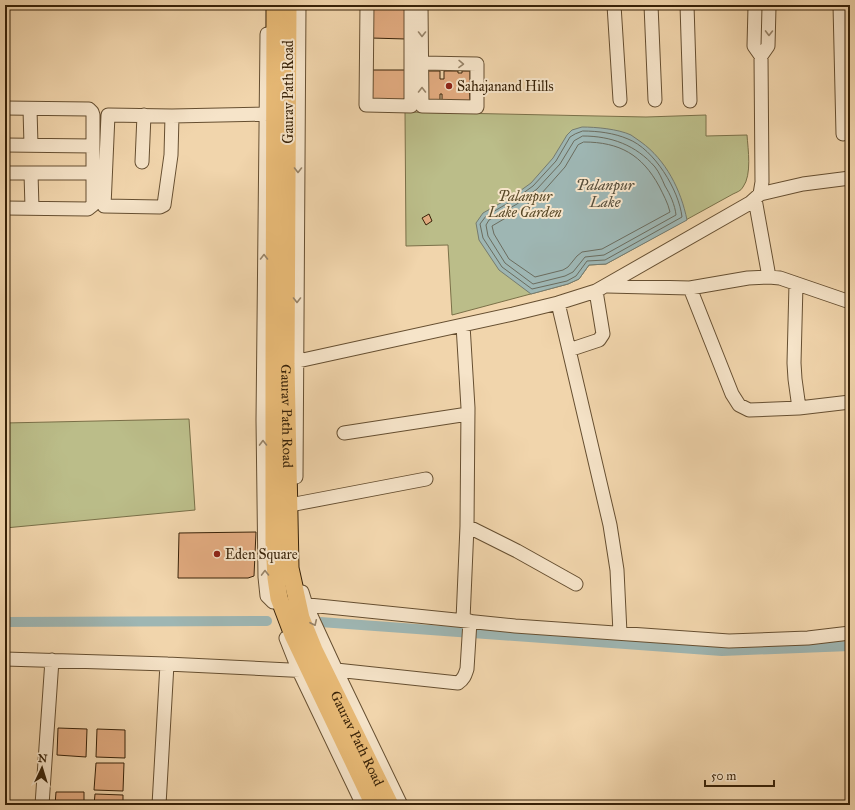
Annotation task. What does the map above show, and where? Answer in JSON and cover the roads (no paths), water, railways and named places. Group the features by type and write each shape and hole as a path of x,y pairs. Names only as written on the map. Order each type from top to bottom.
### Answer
{"main road":[{"name":"Gaurav Path Road","path":"275,5 270,114 286,364 293,504 290,568 293,615 304,671 374,805"},
{"name":"Gaurav Path Road","path":"288,5 286,364 274,542 276,578 293,615 317,657 390,805"}],"street":[{"path":"267,5 270,114 263,420 265,577 267,596 293,615 336,670 401,805"},
{"path":"299,5 286,364 558,303 601,288 750,203 757,196 762,182 761,56 754,46 753,6 762,9 770,6 768,46 761,56"},
{"path":"367,5 366,105 411,106 411,5"},
{"path":"422,5 422,63 422,106 477,107 476,64 422,63"},
{"path":"614,5 620,100"},
{"path":"651,5 655,100"},
{"path":"687,5 690,101"},
{"path":"840,5 843,134"},
{"path":"5,108 89,109 93,115 93,204 91,207 88,209 5,208"},
{"path":"30,109 31,145"},
{"path":"172,116 171,155 164,206 105,206 108,115 144,114 172,116 270,114"},
{"path":"142,162 144,114"},
{"path":"5,145 93,146"},
{"path":"5,173 93,173"},
{"path":"31,173 32,208"},
{"path":"757,196 803,184 850,178"},
{"path":"757,196 769,277"},
{"path":"601,288 690,288 748,278 769,277 780,278 850,302"},
{"path":"796,284 794,363 799,408"},
{"path":"569,350 602,338 601,288"},
{"path":"690,288 732,394 739,405 749,410 758,411 850,402"},
{"path":"558,303 610,525 617,570 620,633"},
{"path":"336,670 458,683 465,676 468,642 468,414 463,325"},
{"path":"344,433 468,414"},
{"path":"293,504 426,479"},
{"path":"467,526 517,551 576,584"},
{"path":"293,615 468,623 729,640 808,638 850,633"},
{"path":"293,615 304,671 363,805"},
{"path":"5,659 167,664 304,671"},
{"path":"42,805 52,660"},
{"path":"160,805 167,664"}],"water":[{"name":"Palanpur Lake","path":"582,127 594,127 620,131 631,135 650,149 671,176 681,198 687,220 606,264 589,265 579,279 568,284 531,294 499,270 479,240 476,223 483,213 513,196 531,183 553,158 567,135 572,130"}],"waterway":[{"path":"5,622 267,621"},
{"path":"320,622 722,651 850,646"}],"place":[{"name":"Sahajanand Hills","path":"449,86"},
{"name":"Eden Square","path":"217,554"}],"park label":[{"name":"Palanpur Lake Garden","path":"525,204"}]}
